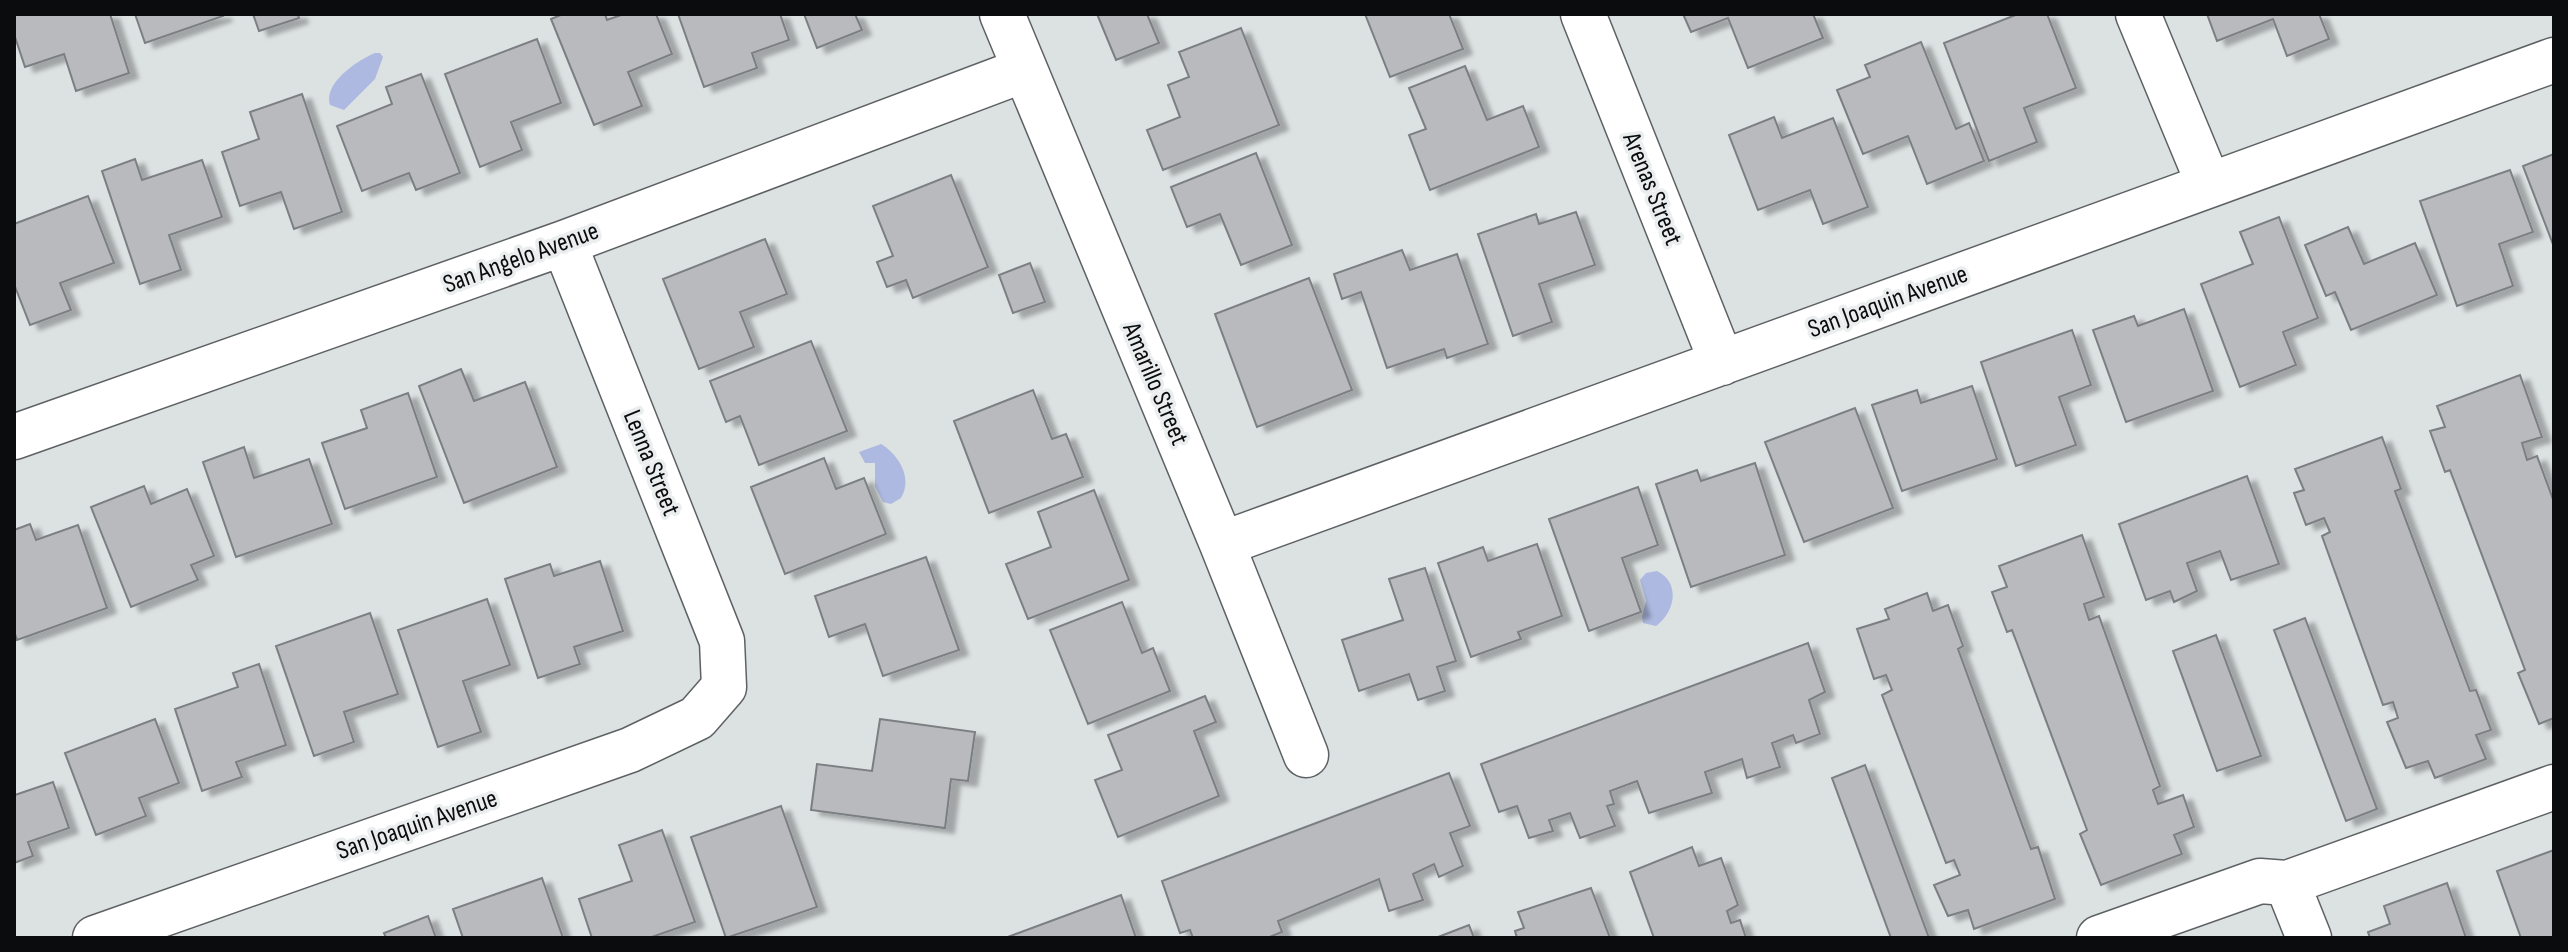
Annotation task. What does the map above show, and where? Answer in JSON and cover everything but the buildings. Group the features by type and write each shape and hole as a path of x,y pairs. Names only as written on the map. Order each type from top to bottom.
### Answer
{"street":[{"name":"Amarillo Street","path":"1002,14 1306,755"},
{"name":"Arenas Street","path":"1583,14 1722,363"},
{"path":"2138,14 2209,185"},
{"name":"San Joaquin Avenue","path":"1222,544 2554,60"},
{"name":"San Angelo Avenue","path":"14,437 564,243 1024,70"},
{"name":"Lenna Street","path":"564,243 722,641 724,687"},
{"name":"San Joaquin Avenue","path":"95,938 630,750 697,718 724,687"},
{"path":"2099,938 2260,881 2287,883 2554,787"},
{"path":"2287,883 2309,938"}],"water":[{"path":"375,53 383,57 375,79 344,110 330,105 329,97 337,81 351,67"},
{"path":"881,444 893,454 905,475 901,498 891,504 883,502 875,486 875,463 865,463 859,452"},
{"path":"1657,571 1670,583 1673,598 1668,613 1656,626 1643,623 1646,601 1640,580 1646,573"}]}
